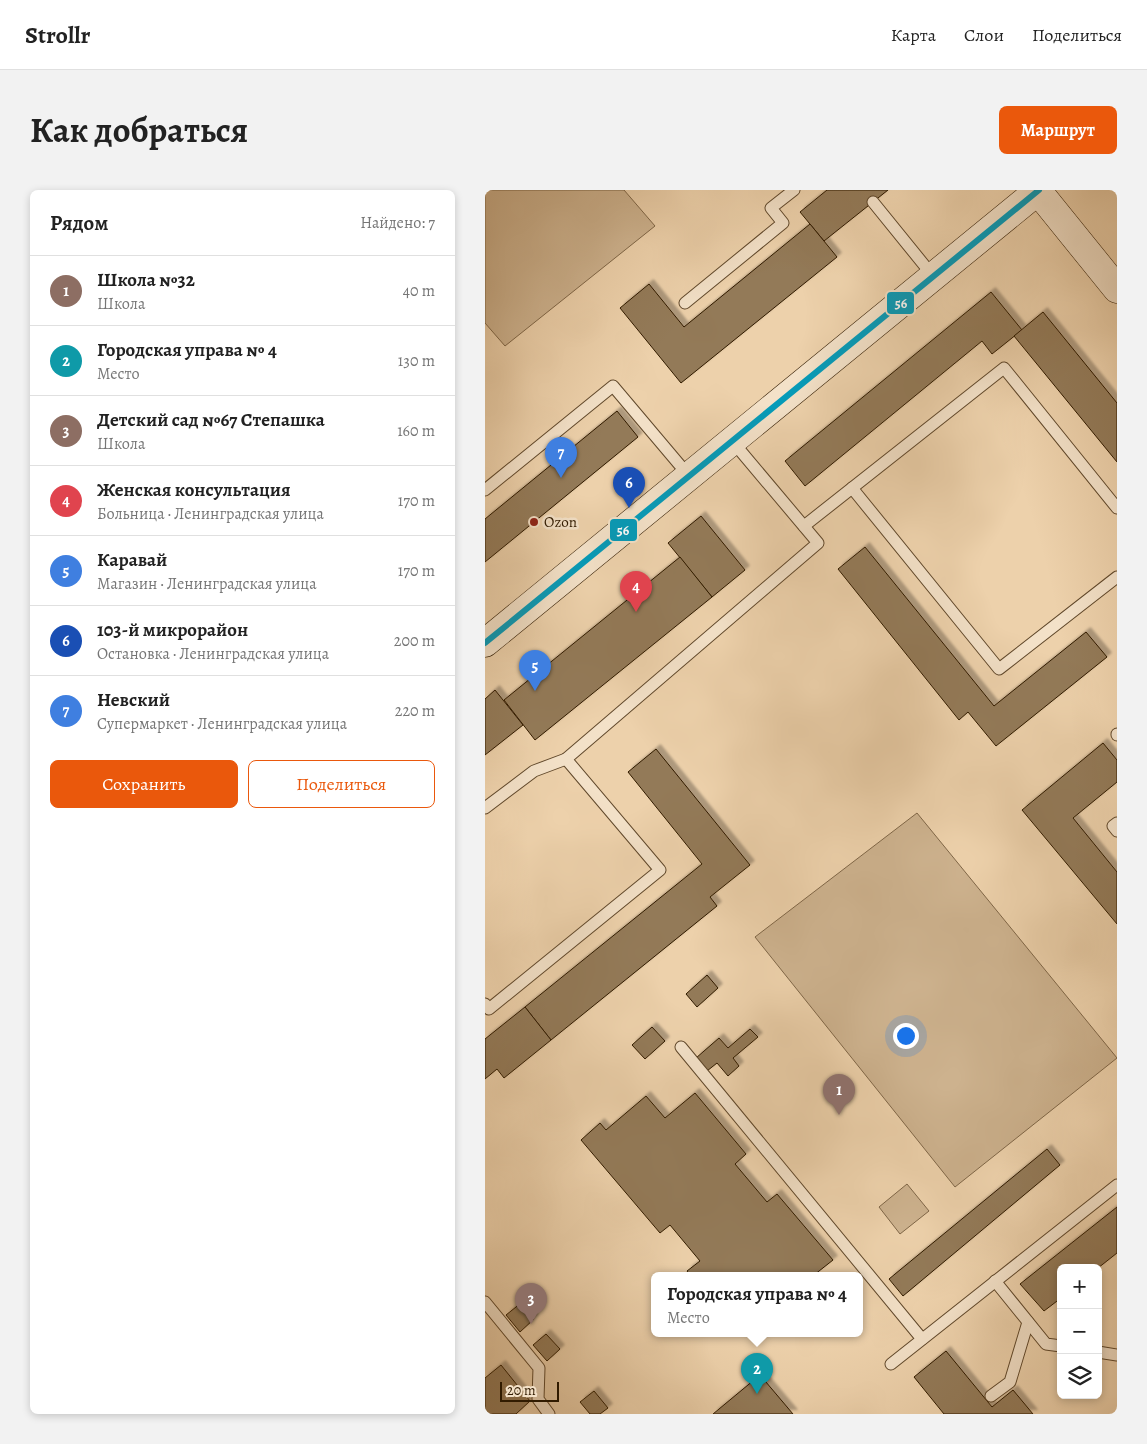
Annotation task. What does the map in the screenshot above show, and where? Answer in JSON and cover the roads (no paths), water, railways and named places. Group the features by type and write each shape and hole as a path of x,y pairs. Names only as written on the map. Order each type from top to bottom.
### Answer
{"street":[{"path":"485,644 1038,190 1117,289"}],"lane":[{"path":"685,303 783,222 771,208 794,190"},
{"path":"873,202 934,277"},
{"path":"803,526 1004,368 1117,508"},
{"path":"485,490 613,386 689,477"},
{"path":"485,808 534,771 566,759 818,543 733,442"},
{"path":"852,488 999,669 1117,577"},
{"path":"485,1004 489,1009 660,870 566,759"},
{"path":"1117,823 1113,826 1117,831"},
{"path":"681,1047 860,1272"},
{"path":"891,1364 1117,1185"},
{"path":"863,1275 922,1339"},
{"path":"995,1281 1046,1344 1057,1345"},
{"path":"485,1302 539,1368 538,1399 549,1414"},
{"path":"991,1396 1010,1382 1028,1322"},
{"path":"1102,1353 1117,1355"}],"place":[{"name":"Невский","path":"561,478"},
{"name":"103-й микрорайон","path":"629,508"},
{"name":"Ozon","path":"534,522"},
{"name":"Женская консультация","path":"636,612"},
{"name":"Каравай","path":"535,691"},
{"name":"Школа №32","path":"839,1115"},
{"name":"Детский сад №67 Степашка","path":"531,1324"},
{"name":"Городская управа № 4","path":"757,1394"}]}
